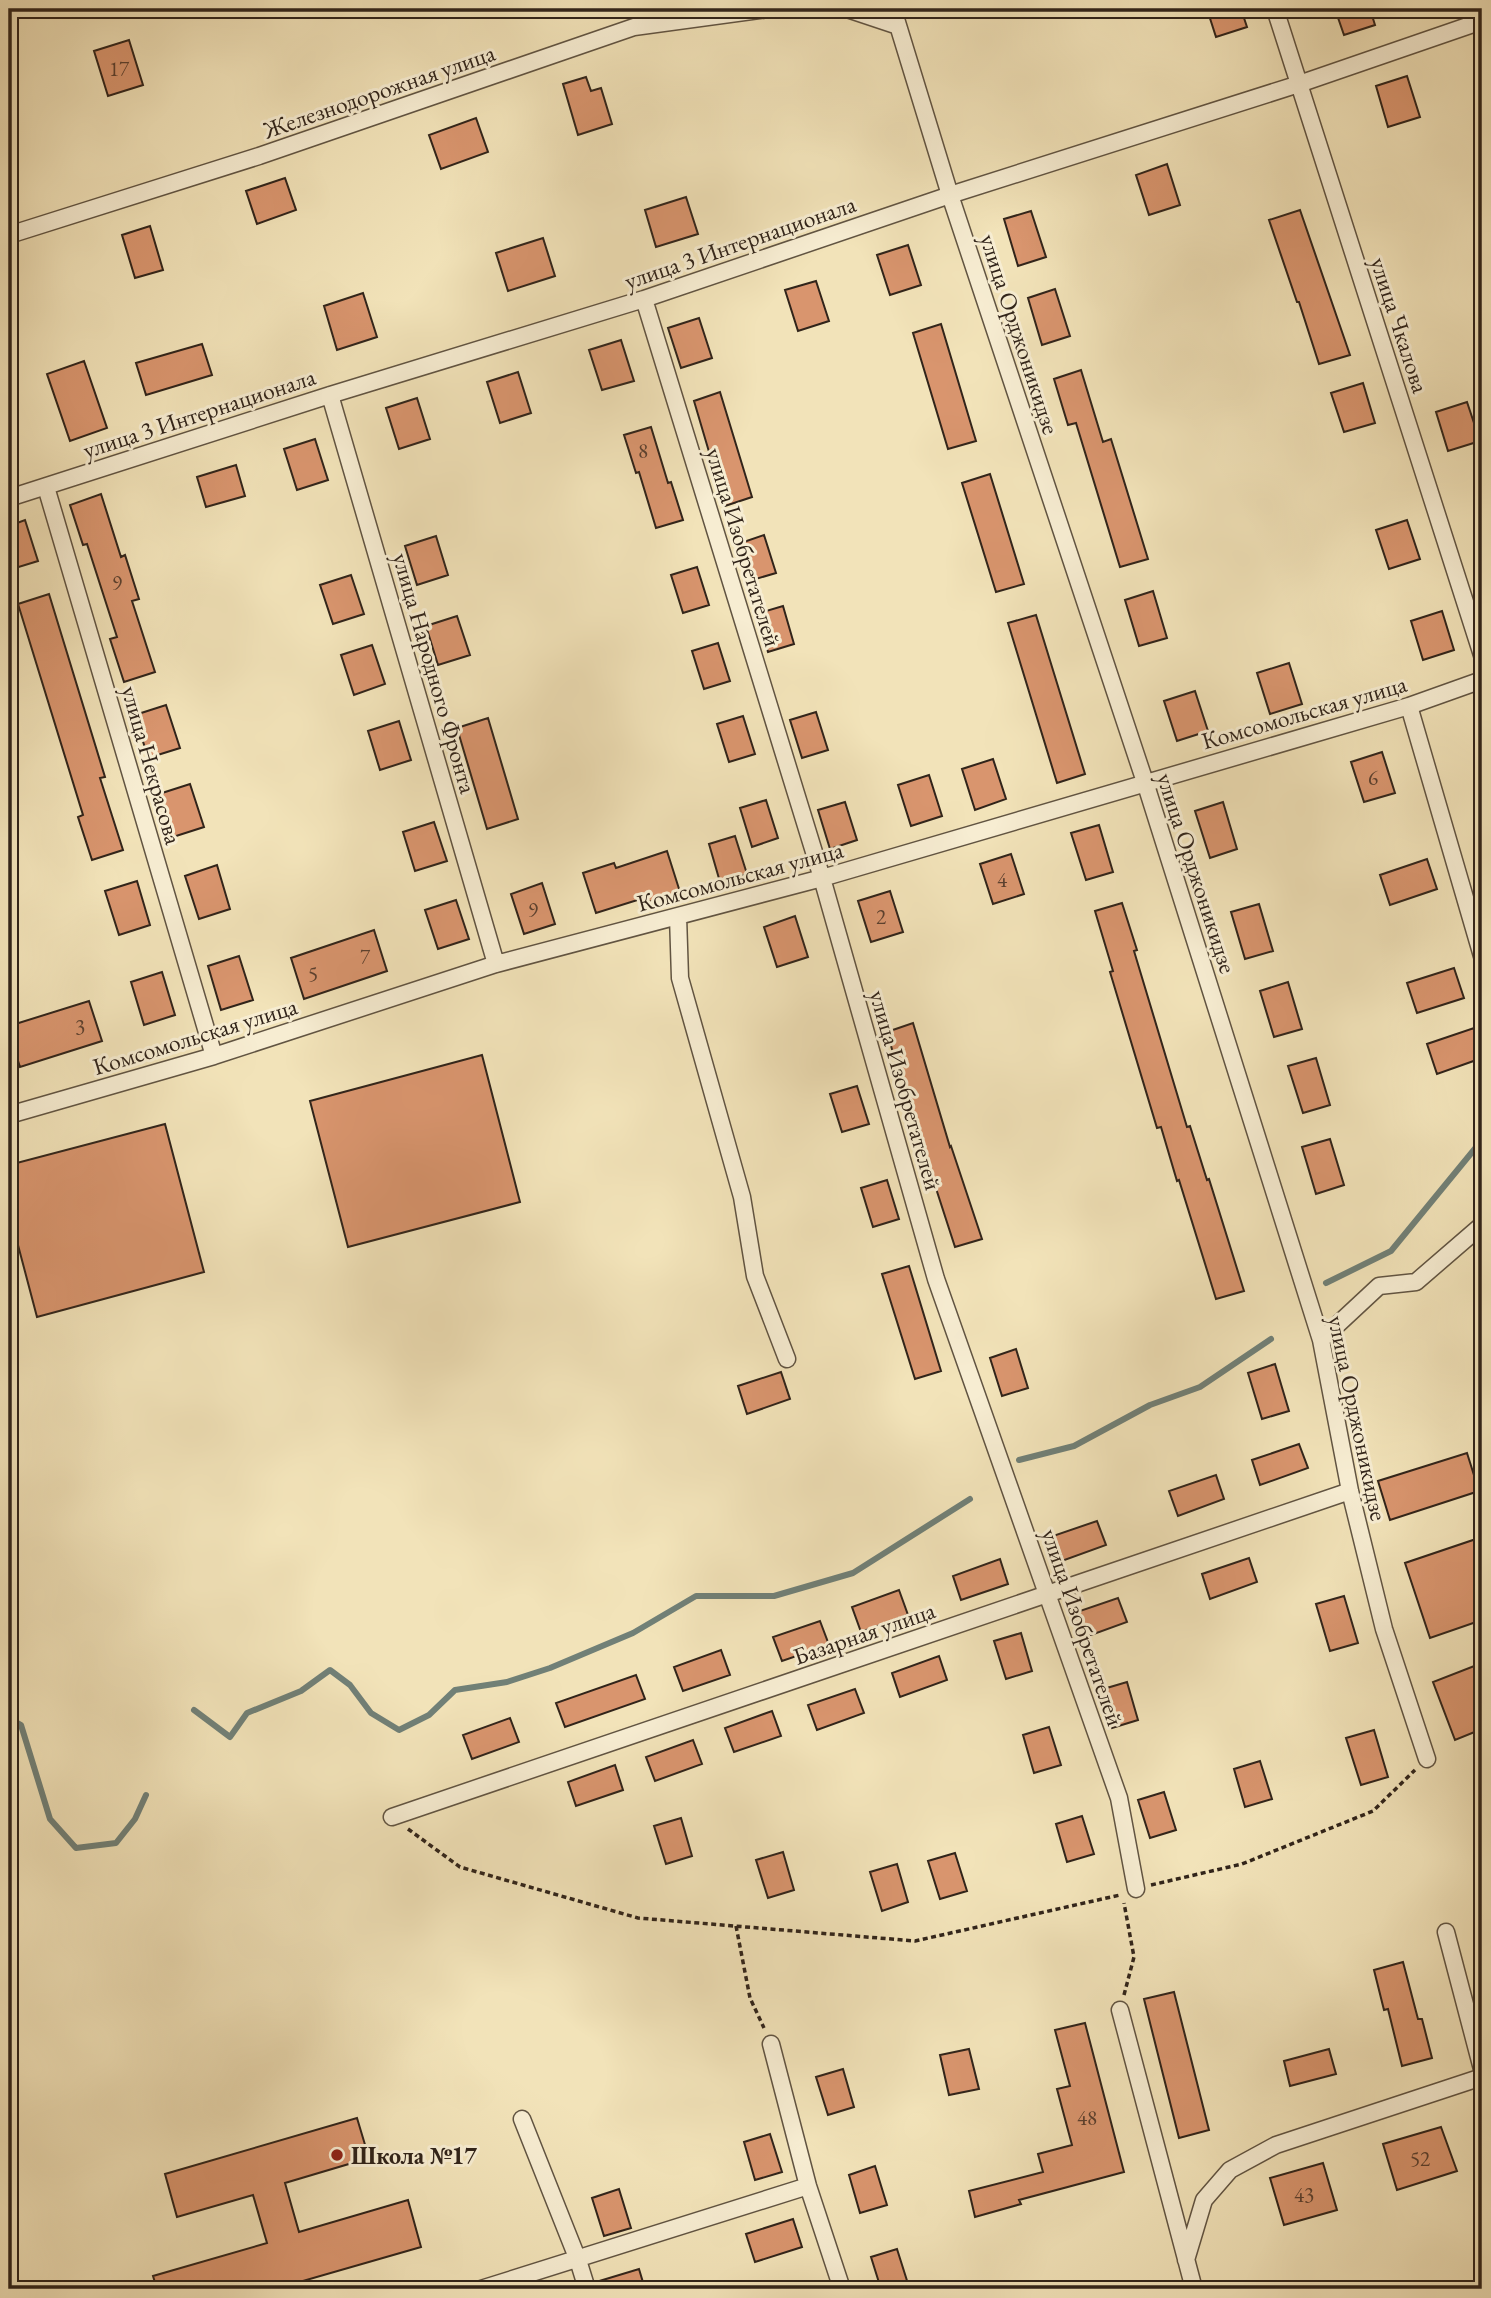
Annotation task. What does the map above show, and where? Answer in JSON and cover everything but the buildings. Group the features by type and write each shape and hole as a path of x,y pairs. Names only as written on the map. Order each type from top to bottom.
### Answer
{"street":[{"name":"Железнодорожная улица","path":"9,235 259,156 634,27 768,9"},
{"path":"847,9 898,26"},
{"name":"улица Орджоникидзе","path":"893,9 950,195 1145,782 1321,1340 1350,1491 1384,1629 1427,1759"},
{"name":"улица Чкалова","path":"1275,9 1482,654"},
{"name":"улица 3 Интернационала","path":"9,498 330,395 644,299 950,195 1299,84 1482,21"},
{"name":"улица Изобретателей","path":"644,299 822,878 936,1279 1119,1798 1130,1891"},
{"name":"улица Народного Фронта","path":"330,395 496,964"},
{"name":"улица Некрасова","path":"46,487 214,1056"},
{"name":"Комсомольская улица","path":"9,1115 214,1056 496,964 822,878 1409,706 1482,680"},
{"path":"1409,706 1482,956"},
{"path":"678,916 680,978 742,1197 755,1276 787,1359"},
{"path":"1321,1340 1380,1286 1416,1282 1482,1225"},
{"name":"Базарная улица","path":"392,1817 1350,1491"},
{"path":"1446,1932 1482,2069"},
{"path":"1121,2010 1194,2289"},
{"path":"771,2044 808,2186 842,2289"},
{"path":"1186,2260 1204,2200 1230,2170 1276,2145 1482,2077"},
{"path":"522,2119 587,2289"},
{"path":"481,2289 808,2186"}],"path":[{"path":"392,1817 460,1867 638,1918 915,1941 1242,1864 1373,1811 1427,1759"},
{"path":"1121,2010 1134,1957 1130,1891"},
{"path":"736,1926 750,1998 771,2044"}],"waterway":[{"path":"1326,1283 1391,1251 1482,1140"},
{"path":"1019,1460 1074,1446 1150,1405 1200,1387 1271,1339"},
{"path":"194,1710 230,1737 247,1713 301,1691 330,1670 350,1685 371,1713 399,1730 429,1715 455,1690 507,1682 550,1668 633,1633 696,1596 774,1596 853,1573 970,1499"},
{"path":"9,1718 21,1725 50,1819 76,1848 116,1843 135,1819 146,1795"}],"place":[{"name":"Школа №17","path":"337,2155"}]}
